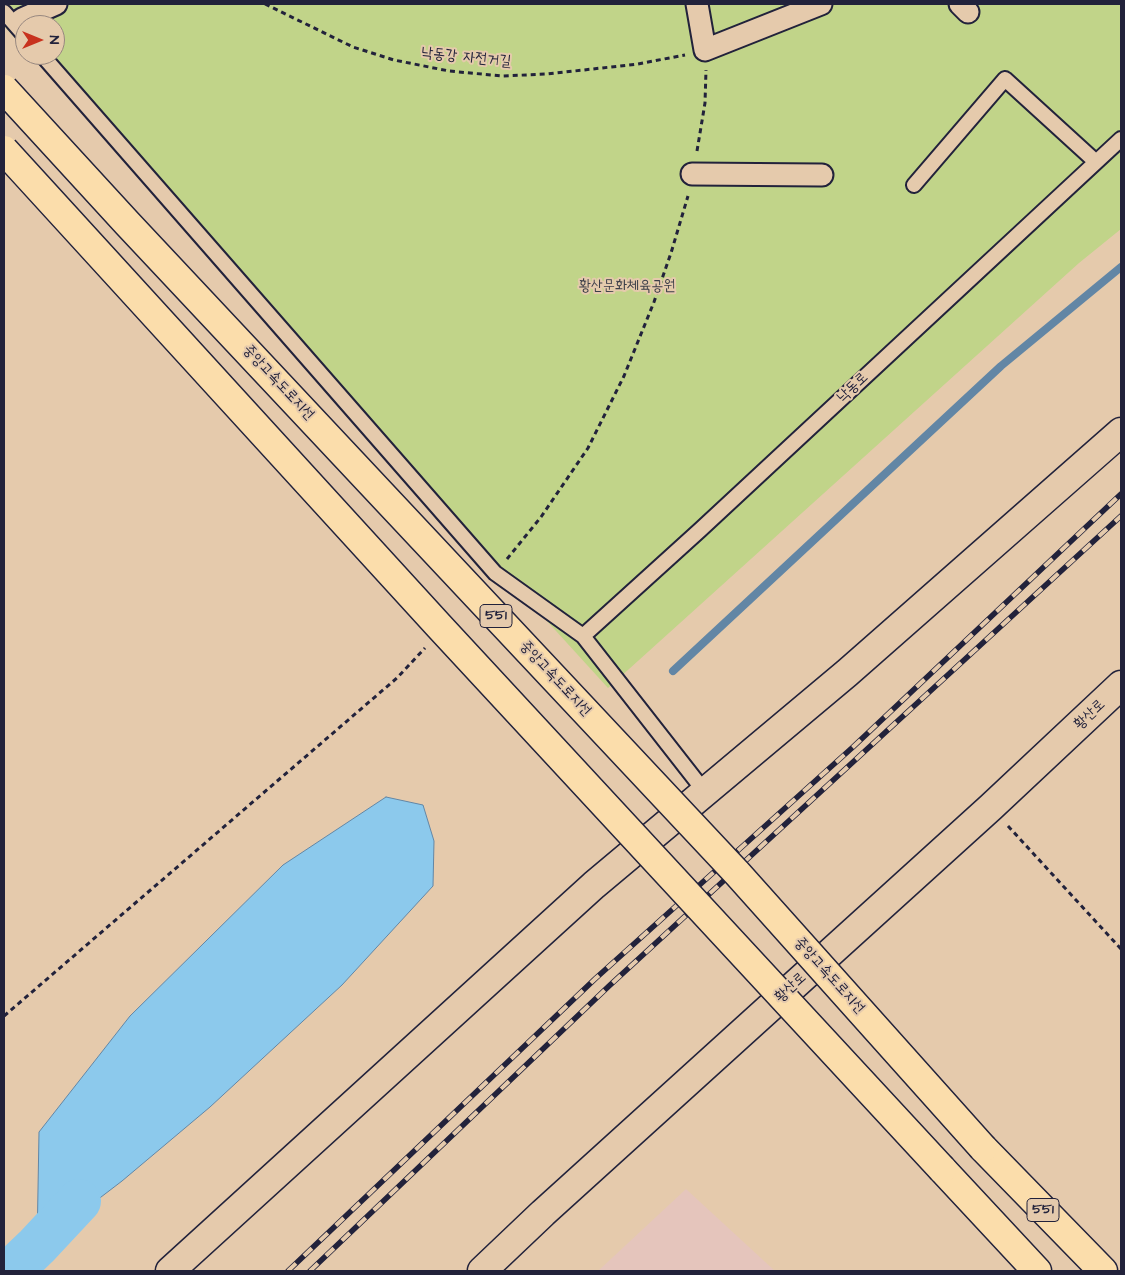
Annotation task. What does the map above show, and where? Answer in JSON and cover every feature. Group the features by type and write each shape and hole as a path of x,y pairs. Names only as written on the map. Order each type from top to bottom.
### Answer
{"highway":[{"name":"중앙고속도로지선","path":"4,89 737,873 983,1148 1103,1271"},
{"path":"4,150 446,633 1037,1271"}],"street":[{"path":"32,15 56,4"},
{"path":"697,4 705,50 821,4"},
{"path":"692,174 822,176"},
{"path":"170,1271 594,886 847,674 1121,432"},
{"name":"황산로","path":"482,1271 543,1213 991,808 1121,685"}],"lane":[{"path":"51,65 495,573 583,636 705,792"},
{"path":"914,185 1005,79 1096,162"},
{"name":"낙동로","path":"583,636 708,524 1121,139"}],"path":[{"name":"낙동강 자전거길","path":"265,4 353,47 394,60 469,73 502,76 586,70 638,64 705,50"},
{"path":"991,808 1121,949"}],"shaded area":[{"path":"686,1189 775,1271 598,1271"}],"green space":[{"name":"황산문화체육공원","path":"4,4 1121,4 1121,229 1079,263 608,688 40,65 65,65 65,15 15,15 15,38 4,26"}],"water":[{"path":"386,797 423,805 434,841 433,886 342,985 210,1107 122,1181 37,1246 39,1132 130,1016 283,865"}],"waterway":[{"path":"673,671 1001,366 1121,267"},
{"path":"11,1271 79,1201"}],"railway":[{"path":"288,1271 596,978 853,747 1121,494"},
{"path":"310,1271 609,986 1121,516"}]}
